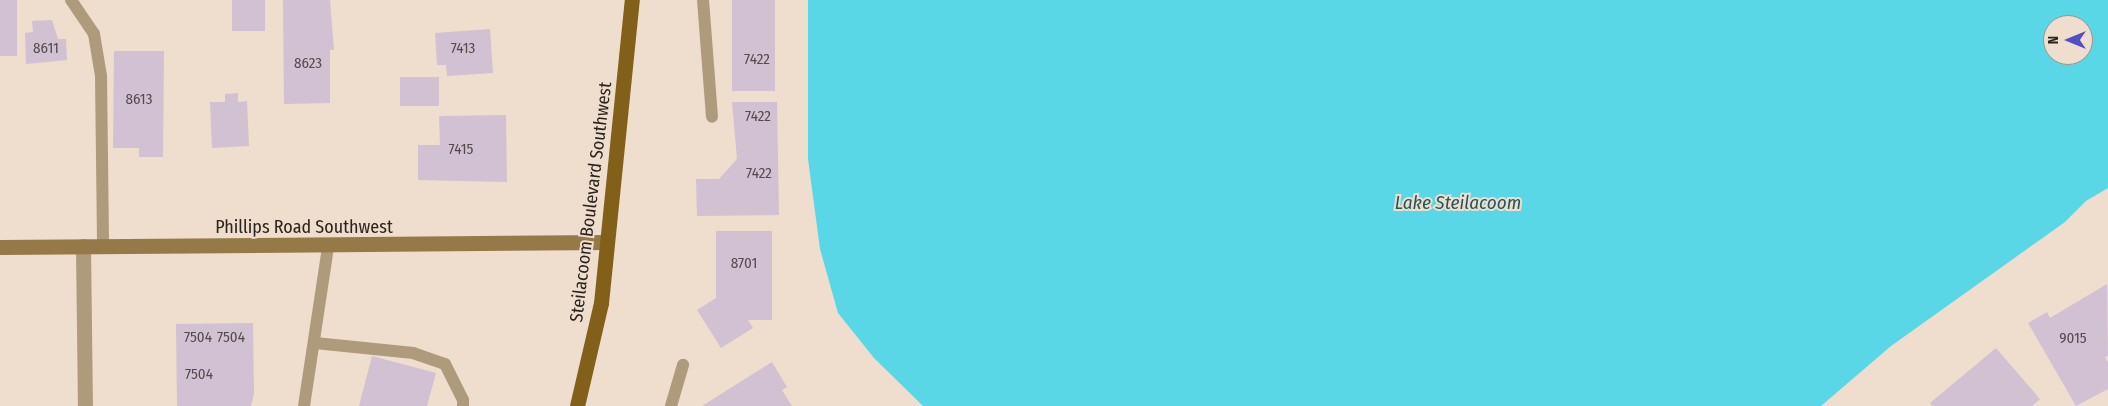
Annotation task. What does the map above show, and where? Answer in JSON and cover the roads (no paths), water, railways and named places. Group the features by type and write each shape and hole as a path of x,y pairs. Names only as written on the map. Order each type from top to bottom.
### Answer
{"main road":[{"name":"Steilacoom Boulevard Southwest","path":"577,406 601,303 632,0"}],"street":[{"name":"Phillips Road Southwest","path":"0,247 328,247 607,242"},
{"path":"82,246 85,406"}],"lane":[{"path":"72,0 94,34 101,76 103,246"},
{"path":"703,0 712,117"},
{"path":"304,406 316,343 328,247"},
{"path":"316,343 413,354 445,364 463,400 463,406"},
{"path":"671,406 684,365"}],"water":[{"name":"Lake Steilacoom","path":"808,0 2108,0 2108,188 2086,201 2065,222 1891,346 1821,406 923,406 874,358 838,313 820,249 808,159"}]}
